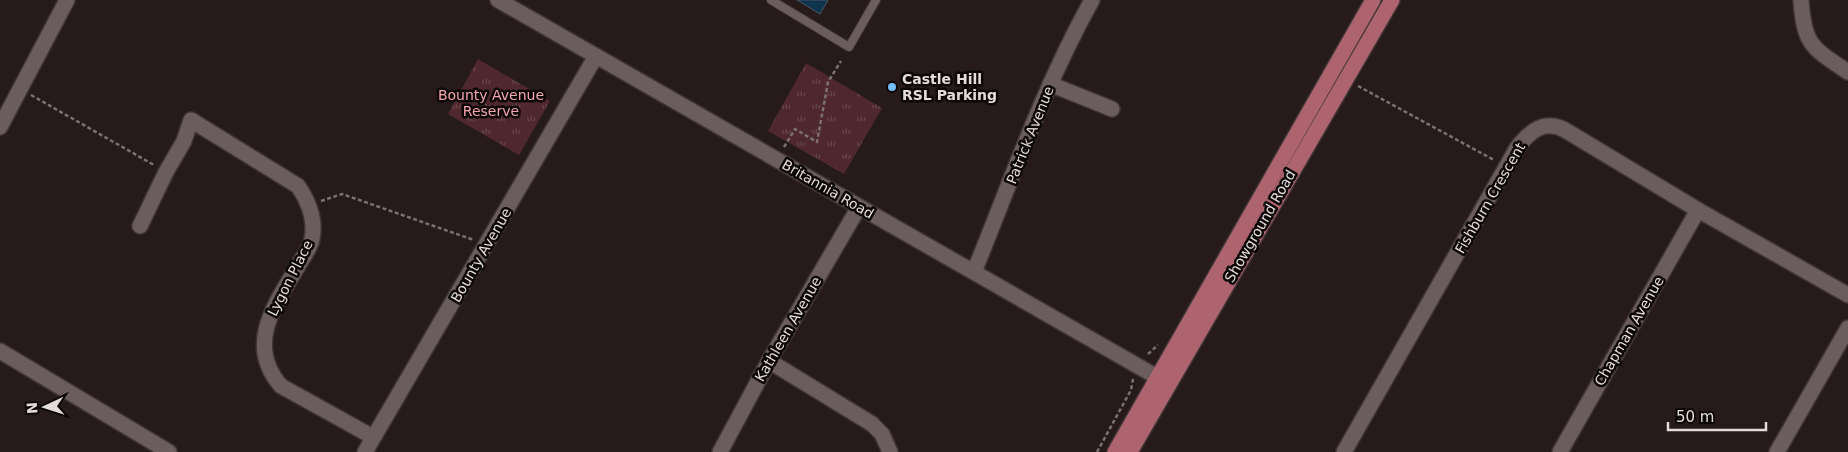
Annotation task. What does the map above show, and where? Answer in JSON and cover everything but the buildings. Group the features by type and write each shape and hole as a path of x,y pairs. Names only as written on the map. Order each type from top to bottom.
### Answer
{"main road":[{"name":"Showground Road","path":"1115,452 1372,0"},
{"name":"Showground Road","path":"1130,452 1392,0"}],"street":[{"path":"0,127 67,0"},
{"name":"Britannia Road","path":"498,0 1157,377"},
{"name":"Patrick Avenue","path":"974,272 1050,84 1092,0"},
{"path":"1801,0 1804,30 1811,42 1818,51 1848,72"},
{"name":"Bounty Avenue","path":"364,452 596,56"},
{"path":"1050,84 1112,109"},
{"name":"Lygon Place","path":"140,226 166,172 184,141 191,120 298,186 307,199 314,223 312,242 280,295 265,328 263,344 267,363 273,378 281,386 373,437"},
{"name":"Fishburn Crescent","path":"1344,452 1507,166 1528,134 1542,127 1557,125 1698,210 1848,294"},
{"name":"Kathleen Avenue","path":"720,452 769,361 859,207"},
{"name":"Chapman Avenue","path":"1560,452 1698,210"},
{"path":"1777,452 1848,328"},
{"path":"0,351 170,452"},
{"path":"769,361 872,424 882,434 890,452"}],"lane":[{"path":"771,0 849,47 876,0"}],"path":[{"path":"777,160 795,129 817,142 828,82 841,61"},
{"path":"1355,84 1507,166"},
{"path":"20,88 166,172"},
{"path":"309,205 342,194 487,245"},
{"path":"1097,452 1132,390 1133,380"}],"green space":[{"name":"Bounty Avenue Reserve","path":"478,59 550,101 519,155 448,114"},
{"path":"806,63 882,108 844,174 768,131"}],"place":[{"name":"Castle Hill RSL Parking","path":"892,87"}]}
